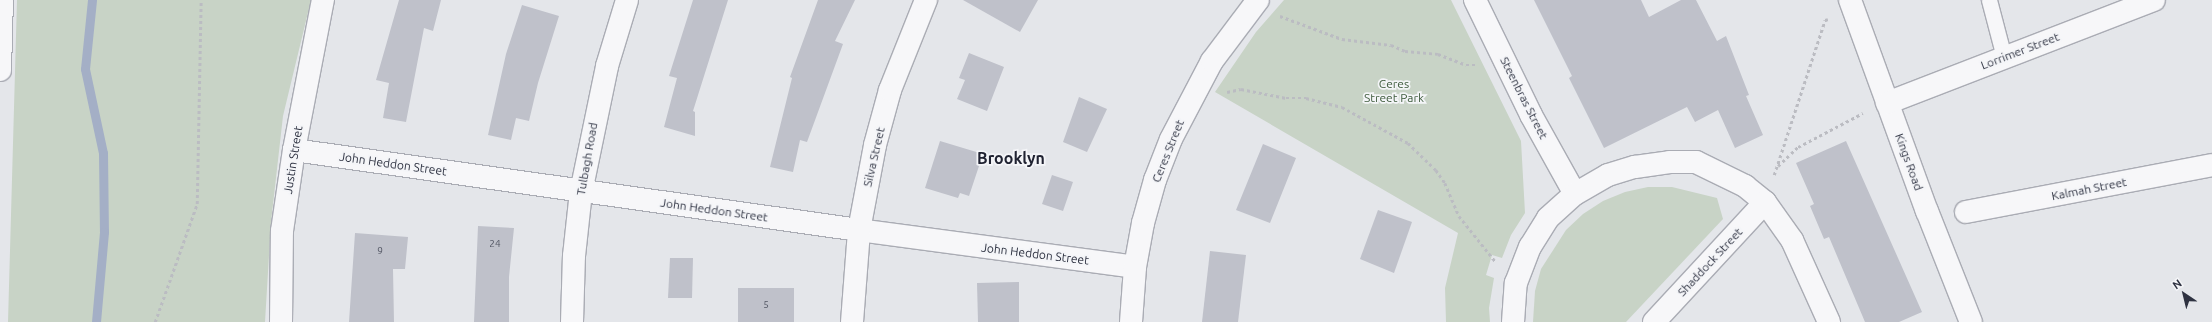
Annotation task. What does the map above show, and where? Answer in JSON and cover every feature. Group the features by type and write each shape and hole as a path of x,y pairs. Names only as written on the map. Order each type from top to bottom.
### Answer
{"street":[{"path":"0,70 2,0"},
{"name":"Justin Street","path":"281,322 282,231 294,150 323,0"},
{"name":"Tulbagh Road","path":"572,322 574,256 581,192 605,74 627,0"},
{"name":"Silva Street","path":"852,322 858,230 875,145 890,90 926,0"},
{"name":"Steenbras Street","path":"1475,0 1504,59 1575,194"},
{"name":"Lorrimer Street","path":"1887,103 2154,0"},
{"name":"Ceres Street","path":"1131,322 1135,267 1155,180 1171,139 1194,91 1235,28 1257,1"},
{"name":"Kings Road","path":"1852,5 1887,103 1971,322"},
{"name":"John Heddon Street","path":"294,150 581,192 1135,267"},
{"path":"1513,322 1516,283 1530,247 1548,218 1575,194 1608,175 1635,167 1670,162 1696,162 1745,186 1765,202 1792,240 1829,322"},
{"name":"Kalmah Street","path":"1966,212 2212,165"},
{"name":"Shaddock Street","path":"1654,322 1765,202"}],"lane":[{"path":"1989,0 2004,57"}],"path":[{"path":"155,322 197,204 201,0"},
{"path":"1257,1 1279,15 1342,39 1390,45 1405,51 1438,54 1473,66 1504,59"},
{"path":"1765,202 1825,20 1852,5"},
{"path":"1194,91 1217,96 1241,88 1286,98 1306,98 1342,108 1408,143 1419,151 1445,183 1459,216 1468,230 1516,283"},
{"path":"1777,166 1798,148 1887,103"}],"green space":[{"path":"17,0 311,0 283,116 271,222 265,322 8,322"},
{"name":"Ceres Street Park","path":"1284,0 1451,0 1521,141 1525,213 1511,235 1502,258 1492,255 1486,275 1494,278 1489,308 1490,322 1446,322 1445,288 1458,233 1215,92 1256,32"},
{"path":"1648,187 1672,187 1717,198 1723,219 1626,322 1533,322 1535,291 1541,269 1566,230 1583,214 1603,201 1625,192"}],"building":[{"path":"399,0 441,0 433,31 424,28 406,122 383,118 389,83 376,80"},
{"path":"693,0 728,0 693,111 695,112 695,136 664,127 677,78 669,76"},
{"path":"818,0 855,0 835,41 843,44 807,142 800,140 793,172 770,167 792,78 790,77"},
{"path":"963,0 1038,0 1020,32"},
{"path":"1534,0 1641,0 1649,17 1681,0 1696,0 1717,41 1726,36 1749,95 1746,96 1763,135 1735,148 1718,110 1695,122 1687,107 1604,148 1569,78 1572,76"},
{"path":"522,5 559,16 538,83 529,121 516,118 511,140 488,135 506,54"},
{"path":"969,53 1004,67 987,111 957,99 965,80 959,78"},
{"path":"1079,97 1107,109 1087,152 1063,142"},
{"path":"940,141 983,154 969,196 960,193 958,198 925,188"},
{"path":"1846,141 1922,312 1899,322 1865,322 1829,237 1824,239 1810,206 1814,204 1796,163"},
{"path":"1263,144 1296,158 1270,223 1236,210"},
{"path":"1052,175 1073,182 1063,211 1042,204"},
{"path":"1378,210 1412,222 1394,273 1360,259"},
{"path":"478,226 514,228 509,277 509,322 474,322"},
{"path":"355,233 408,237 405,269 393,269 394,322 349,322"},
{"path":"1210,251 1246,255 1238,322 1202,322"},
{"path":"670,258 693,258 692,298 668,298"},
{"path":"1019,282 1019,322 978,322 977,283"},
{"path":"738,288 794,288 794,322 738,322"}],"waterway":[{"path":"92,0 85,69 103,153 104,232 96,322"}],"district":[{"name":"Brooklyn","path":"1011,158"}]}
